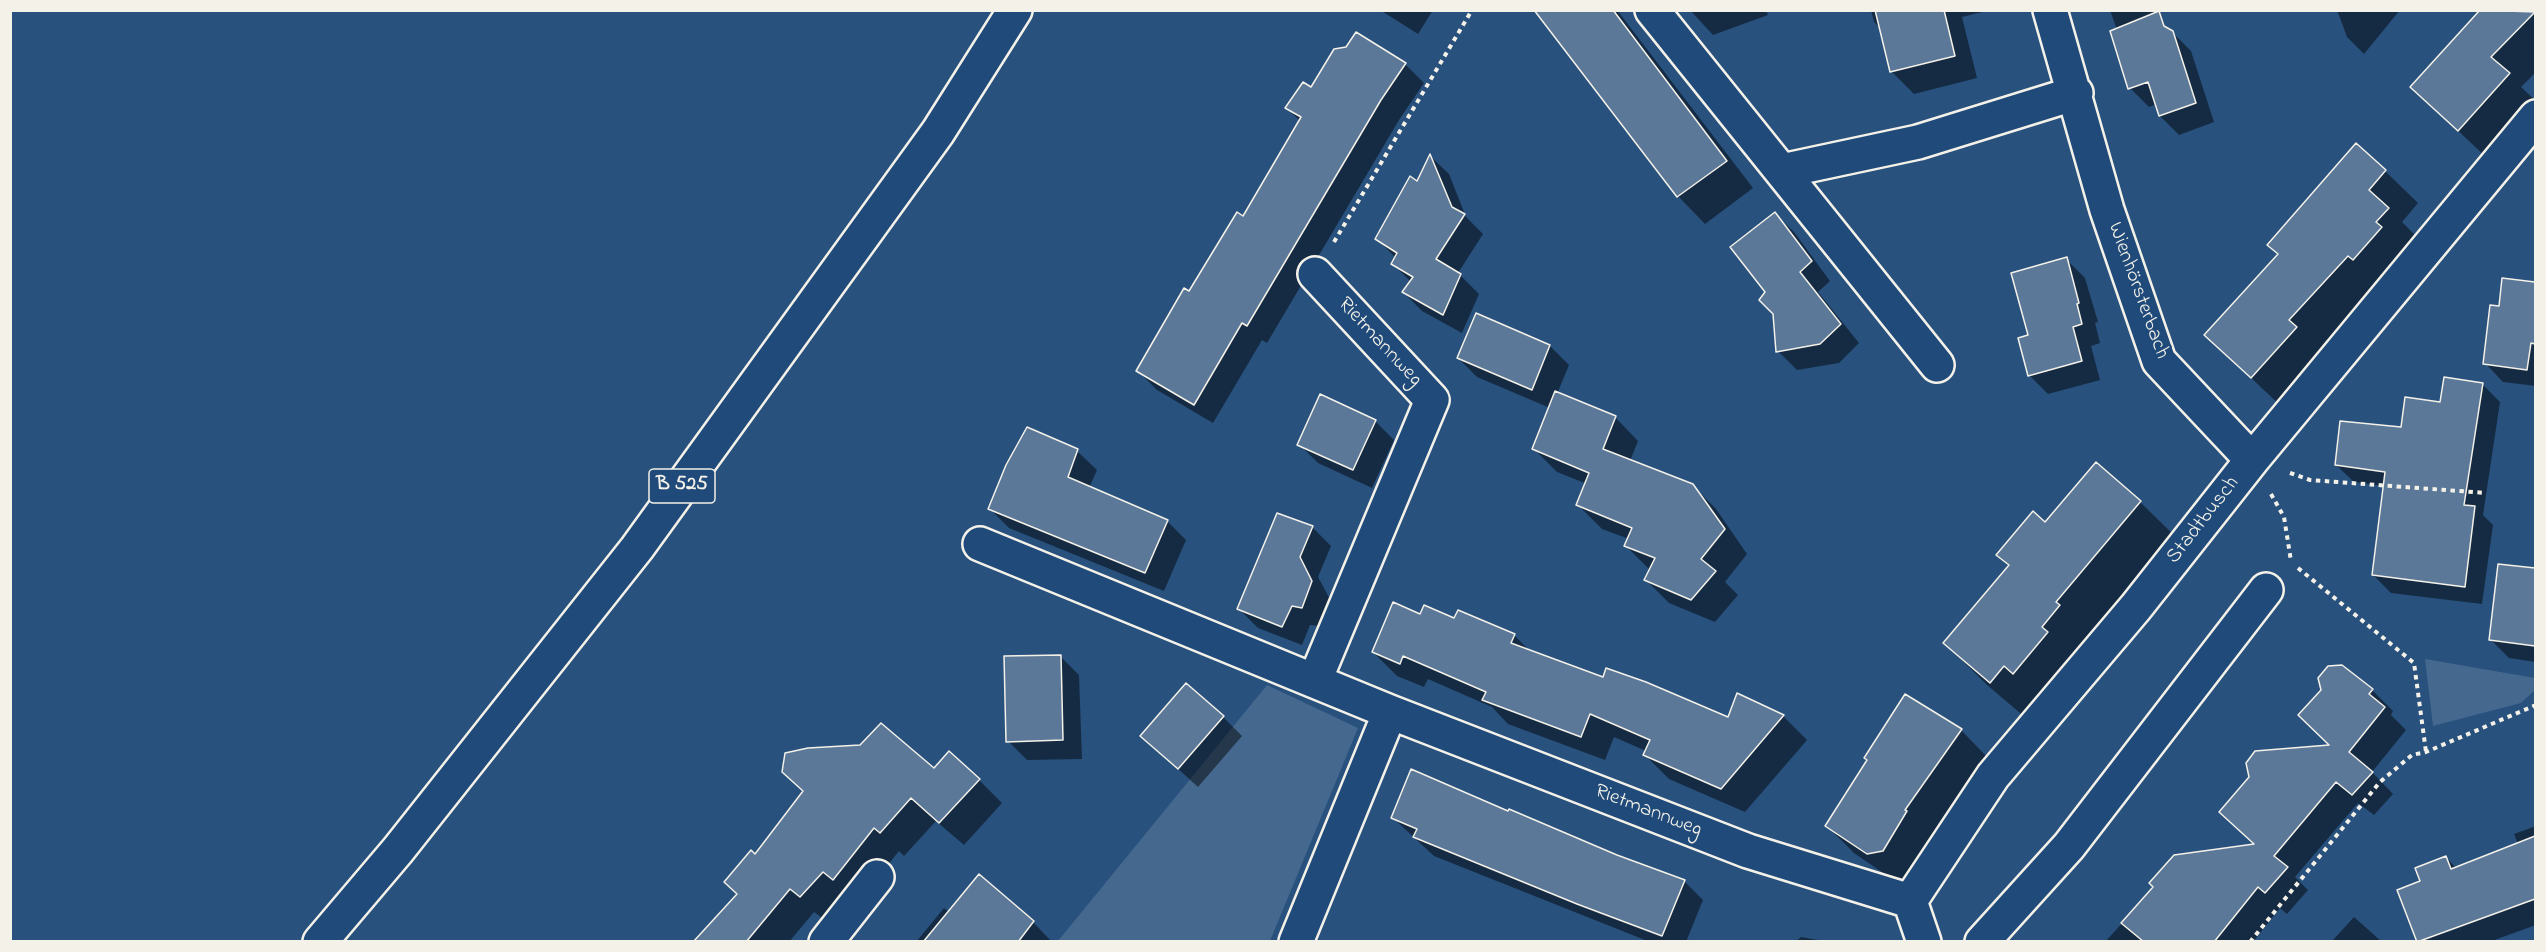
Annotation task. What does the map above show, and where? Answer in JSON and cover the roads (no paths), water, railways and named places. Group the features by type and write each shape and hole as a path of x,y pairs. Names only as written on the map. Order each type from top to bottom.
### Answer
{"street":[{"name":"B 525","path":"320,942 398,850 637,548 938,132 1015,10"},
{"path":"1652,10 1936,365"},
{"name":"Wienhörsterbach","path":"2050,10 2076,93 2107,210 2159,361 2252,460"},
{"path":"1782,171 1918,142 2076,93"},
{"name":"Stadtbusch","path":"1910,901 1994,776 2136,607 2252,460 2535,117"},
{"name":"Rietmannweg","path":"1315,680 1432,400 1316,274"},
{"name":"Rietmannweg","path":"980,544 1390,712 1748,851 1910,901"},
{"path":"1982,942 2069,846 2266,590"},
{"path":"1296,942 1390,712"},
{"path":"826,942 877,877"},
{"path":"1910,901 1924,942"}]}
